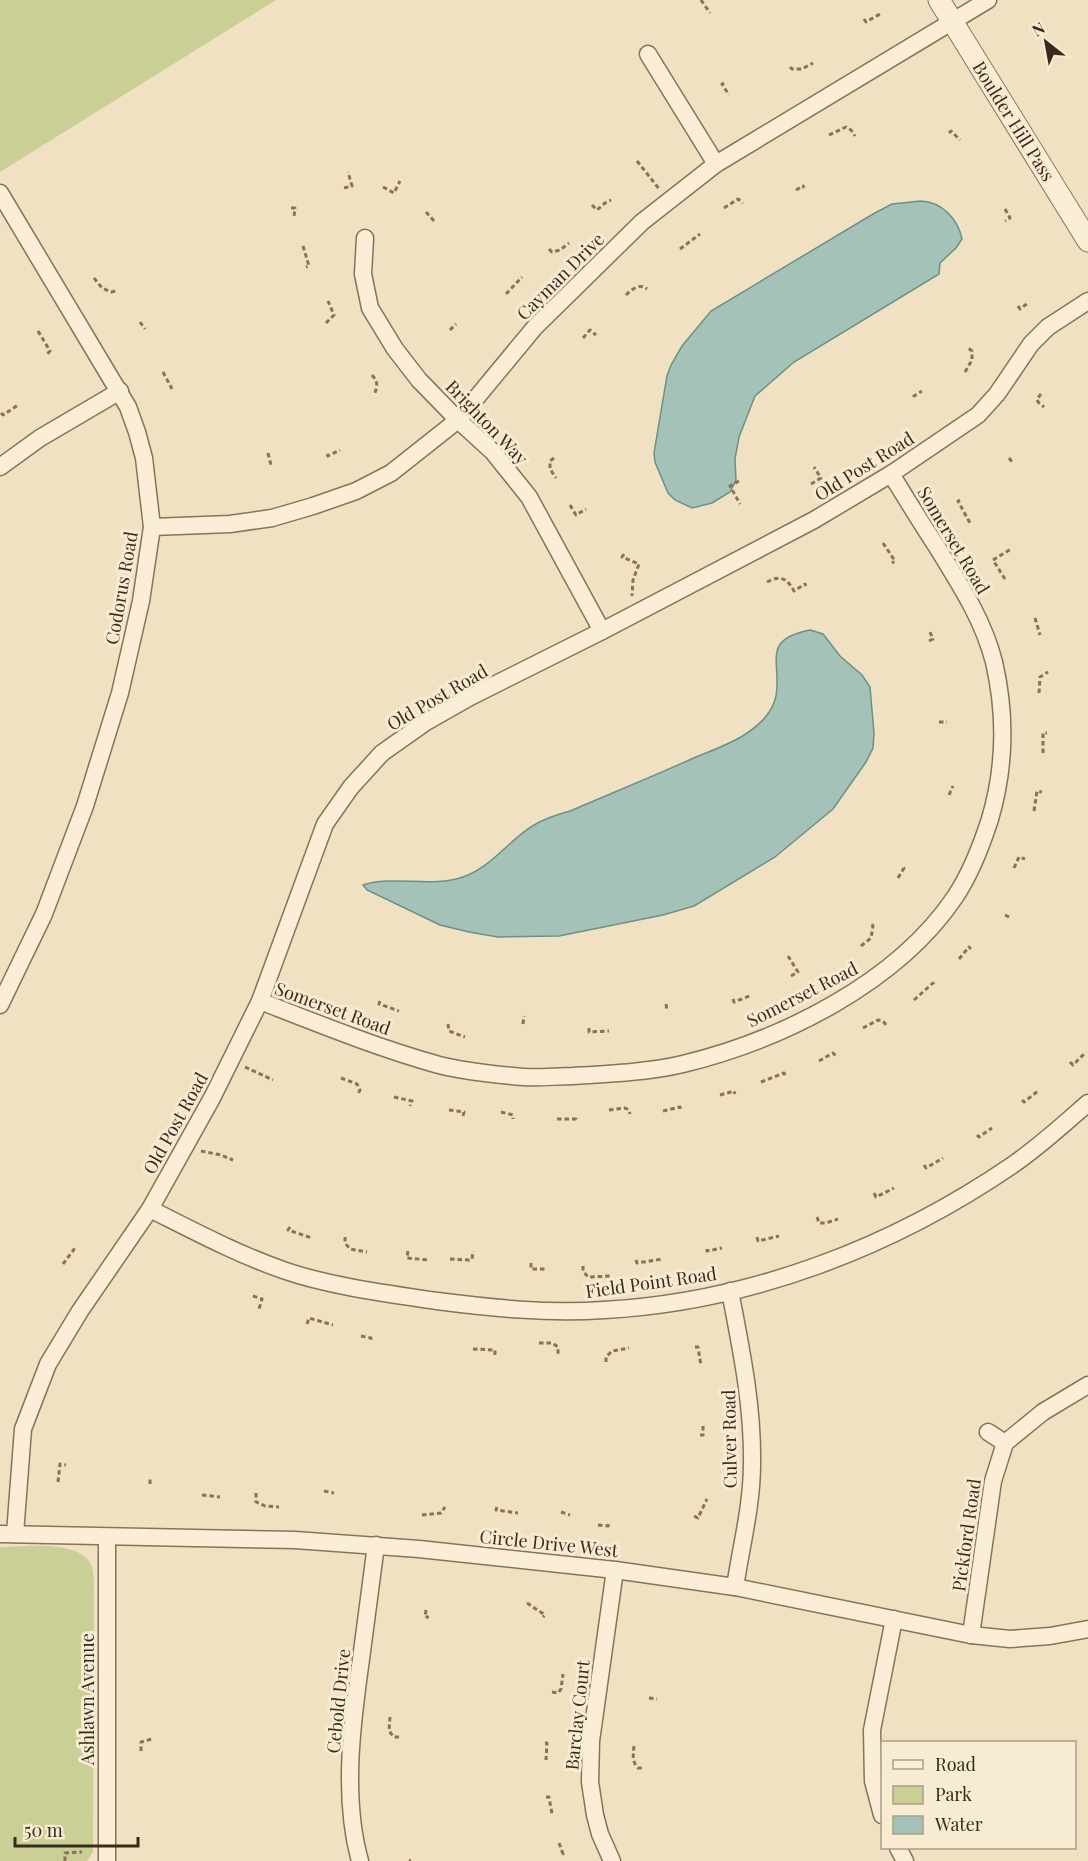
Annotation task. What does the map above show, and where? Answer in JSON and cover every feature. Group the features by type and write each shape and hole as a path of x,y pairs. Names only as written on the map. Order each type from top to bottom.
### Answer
{"street":[{"name":"Boulder Hill Pass","path":"939,0 1088,241"},
{"name":"Cayman Drive","path":"152,527 230,524 272,518 356,490 391,473 458,420 535,327 642,222 716,164 988,0"},
{"path":"648,54 716,164"},
{"name":"Codorus Road","path":"0,193 120,391 138,432 144,458 152,527 141,602 120,693 85,806 44,914 0,1005"},
{"name":"Brighton Way","path":"365,238 363,274 370,308 395,349 419,380 493,452 529,497 602,631"},
{"name":"Old Post Road","path":"8,1534 23,1429 48,1364 80,1311 150,1209 212,1098 260,1001 325,824 351,787 382,753 435,717 814,520 891,474 978,415 997,394 1031,344 1048,327 1088,301"},
{"path":"0,467 40,438 120,391"},
{"name":"Somerset Road","path":"260,1001 377,1046 443,1066 526,1077 606,1075 682,1065 767,1038 850,994 874,979 898,959 934,925 956,896 973,866 995,803 1003,742 1002,714 993,660 973,608 891,474"},
{"name":"Field Point Road","path":"150,1209 232,1250 285,1271 324,1281 411,1297 477,1306 587,1311 668,1303 782,1278 851,1253 912,1225 954,1202 1017,1162 1088,1103"},
{"name":"Culver Road","path":"730,1291 749,1392 752,1465 735,1587"},
{"path":"988,1432 1005,1443 1043,1413 1088,1384"},
{"name":"Pickford Road","path":"971,1635 993,1481 1005,1443"},
{"name":"Circle Drive West","path":"8,1534 295,1540 376,1545 615,1570 735,1587 971,1635 1010,1639 1050,1636 1088,1629"},
{"name":"Ashlawn Avenue","path":"107,1537 107,1861"},
{"name":"Cebold Drive","path":"360,1861 350,1781 352,1726 376,1545"},
{"name":"Barclay Court","path":"612,1861 600,1834 590,1782 591,1741 615,1570"},
{"path":"881,1811 873,1781 872,1730 894,1619"}],"path":[{"path":"701,0 710,13"},
{"path":"864,19 866,22 880,14"},
{"path":"790,67 802,69 813,63"},
{"path":"724,83 722,84 729,95"},
{"path":"829,135 846,128 851,130 855,136"},
{"path":"949,133 951,131 960,140"},
{"path":"637,161 662,193"},
{"path":"344,188 352,186 348,172"},
{"path":"383,187 394,192 400,181"},
{"path":"796,190 803,186 804,188"},
{"path":"724,208 738,199 744,203"},
{"path":"592,205 597,210 611,200"},
{"path":"291,208 295,208 294,217"},
{"path":"1005,208 1010,218 1005,221"},
{"path":"426,212 434,221 436,219"},
{"path":"680,249 700,234"},
{"path":"549,249 552,252 560,250 569,243"},
{"path":"303,246 309,266 306,267"},
{"path":"94,278 102,288 111,292 116,291"},
{"path":"506,292 522,278"},
{"path":"626,295 632,289 640,287 647,289"},
{"path":"326,323 334,315 328,300"},
{"path":"1018,306 1020,309 1028,303"},
{"path":"140,322 145,329"},
{"path":"450,330 456,324"},
{"path":"583,338 590,330 596,336"},
{"path":"38,331 50,351 47,354"},
{"path":"965,372 972,360 972,351 968,348"},
{"path":"163,372 172,389"},
{"path":"372,375 377,387 374,394"},
{"path":"913,395 922,391"},
{"path":"1041,394 1037,399 1044,407"},
{"path":"1,412 3,415 18,405"},
{"path":"327,454 328,456 340,450"},
{"path":"268,453 271,465"},
{"path":"554,458 550,461 549,469 556,478"},
{"path":"1010,458 1013,463"},
{"path":"811,484 821,478 814,467"},
{"path":"739,481 730,486 740,504"},
{"path":"960,500 958,501 971,525"},
{"path":"570,505 576,515 586,509"},
{"path":"884,543 895,561 892,563"},
{"path":"1005,579 993,560 1011,549"},
{"path":"624,554 622,557 639,564 632,590 633,604"},
{"path":"766,582 782,577 789,582 794,591 805,584 806,586"},
{"path":"1035,618 1040,635"},
{"path":"929,630 933,639 929,641"},
{"path":"1040,693 1040,677 1048,672"},
{"path":"939,722 947,722"},
{"path":"1042,753 1043,733 1047,733"},
{"path":"949,795 953,786"},
{"path":"1034,811 1037,791 1042,792"},
{"path":"1014,868 1019,856 1025,859"},
{"path":"898,878 904,868 902,867"},
{"path":"1005,915 1011,918"},
{"path":"861,946 871,938 873,926 870,922"},
{"path":"958,959 969,947 972,949"},
{"path":"788,956 798,972 791,976"},
{"path":"914,1000 933,983 935,986"},
{"path":"733,999 734,1002 752,995"},
{"path":"380,1001 379,1004 399,1011"},
{"path":"666,1004 668,1011"},
{"path":"523,1024 524,1016"},
{"path":"864,1028 878,1020 883,1021 886,1025"},
{"path":"448,1024 449,1031 465,1037"},
{"path":"589,1028 589,1032 609,1031"},
{"path":"1070,1062 1073,1065 1086,1052"},
{"path":"819,1061 833,1053 836,1056"},
{"path":"240,1064 273,1080"},
{"path":"761,1082 784,1073 786,1077"},
{"path":"341,1078 357,1084 360,1090 358,1094"},
{"path":"720,1095 734,1091 735,1094"},
{"path":"1022,1100 1024,1102 1038,1091"},
{"path":"394,1096 412,1101 410,1106"},
{"path":"663,1111 680,1107 681,1111"},
{"path":"609,1110 626,1108 630,1114"},
{"path":"448,1110 464,1112 463,1116"},
{"path":"501,1112 513,1115 513,1119"},
{"path":"557,1119 576,1119 576,1121"},
{"path":"977,1135 979,1137 992,1128"},
{"path":"197,1150 233,1160"},
{"path":"924,1165 926,1168 943,1158"},
{"path":"874,1193 876,1197 894,1188"},
{"path":"817,1217 819,1222 826,1223 838,1219"},
{"path":"290,1227 288,1230 312,1239"},
{"path":"757,1237 758,1241 779,1236"},
{"path":"345,1238 345,1243 350,1249 367,1252"},
{"path":"63,1264 75,1248"},
{"path":"707,1249 707,1251 722,1248"},
{"path":"408,1251 407,1258 429,1260"},
{"path":"450,1259 472,1259 473,1251"},
{"path":"636,1260 637,1263 663,1259"},
{"path":"531,1263 531,1269 546,1269"},
{"path":"583,1266 583,1271 588,1277 611,1276"},
{"path":"253,1296 262,1299 260,1309"},
{"path":"307,1324 309,1318 333,1325"},
{"path":"361,1336 371,1338 371,1341"},
{"path":"539,1343 552,1343 558,1347 558,1354"},
{"path":"695,1347 698,1347 701,1366"},
{"path":"606,1362 606,1357 612,1351 629,1348"},
{"path":"473,1349 495,1350 495,1355"},
{"path":"700,1435 704,1435 703,1425"},
{"path":"58,1482 60,1464 66,1465"},
{"path":"150,1477 150,1484"},
{"path":"324,1491 334,1492"},
{"path":"256,1493 256,1502 265,1506 279,1507"},
{"path":"202,1495 220,1497"},
{"path":"694,1516 698,1518 707,1499"},
{"path":"422,1515 441,1513 445,1507"},
{"path":"497,1507 496,1510 518,1513"},
{"path":"561,1512 570,1515"},
{"path":"598,1525 608,1526 609,1524"},
{"path":"527,1603 545,1615 543,1617"},
{"path":"426,1610 425,1617 429,1617"},
{"path":"552,1692 558,1692 561,1689 563,1674"},
{"path":"649,1698 657,1699"},
{"path":"390,1717 390,1731 394,1737 399,1737"},
{"path":"141,1751 141,1742 152,1739"},
{"path":"545,1743 548,1743 546,1760"},
{"path":"634,1746 635,1765 642,1768"},
{"path":"546,1797 549,1797 552,1814"},
{"path":"559,1843 563,1854 561,1854"},
{"path":"65,1861 65,1853 82,1852"}],"green space":[{"path":"0,0 276,0 0,172"},
{"path":"0,1547 63,1548 84,1556 92,1567 94,1579 93,1852 87,1861 0,1861"}],"water":[{"path":"921,201 936,205 948,213 957,225 962,239 940,263 939,274 794,362 755,396 739,437 735,459 736,480 730,492 712,503 692,508 675,500 668,493 655,462 654,453 667,376 682,346 711,311 892,204"},
{"path":"810,630 823,634 840,656 862,675 870,687 873,748 866,762 833,809 775,857 694,906 663,915 559,936 498,937 440,925 367,890 363,885 387,881 438,881 463,877 485,865 523,833 544,820 570,811 741,737 763,720 774,703 779,646 794,634"}]}
